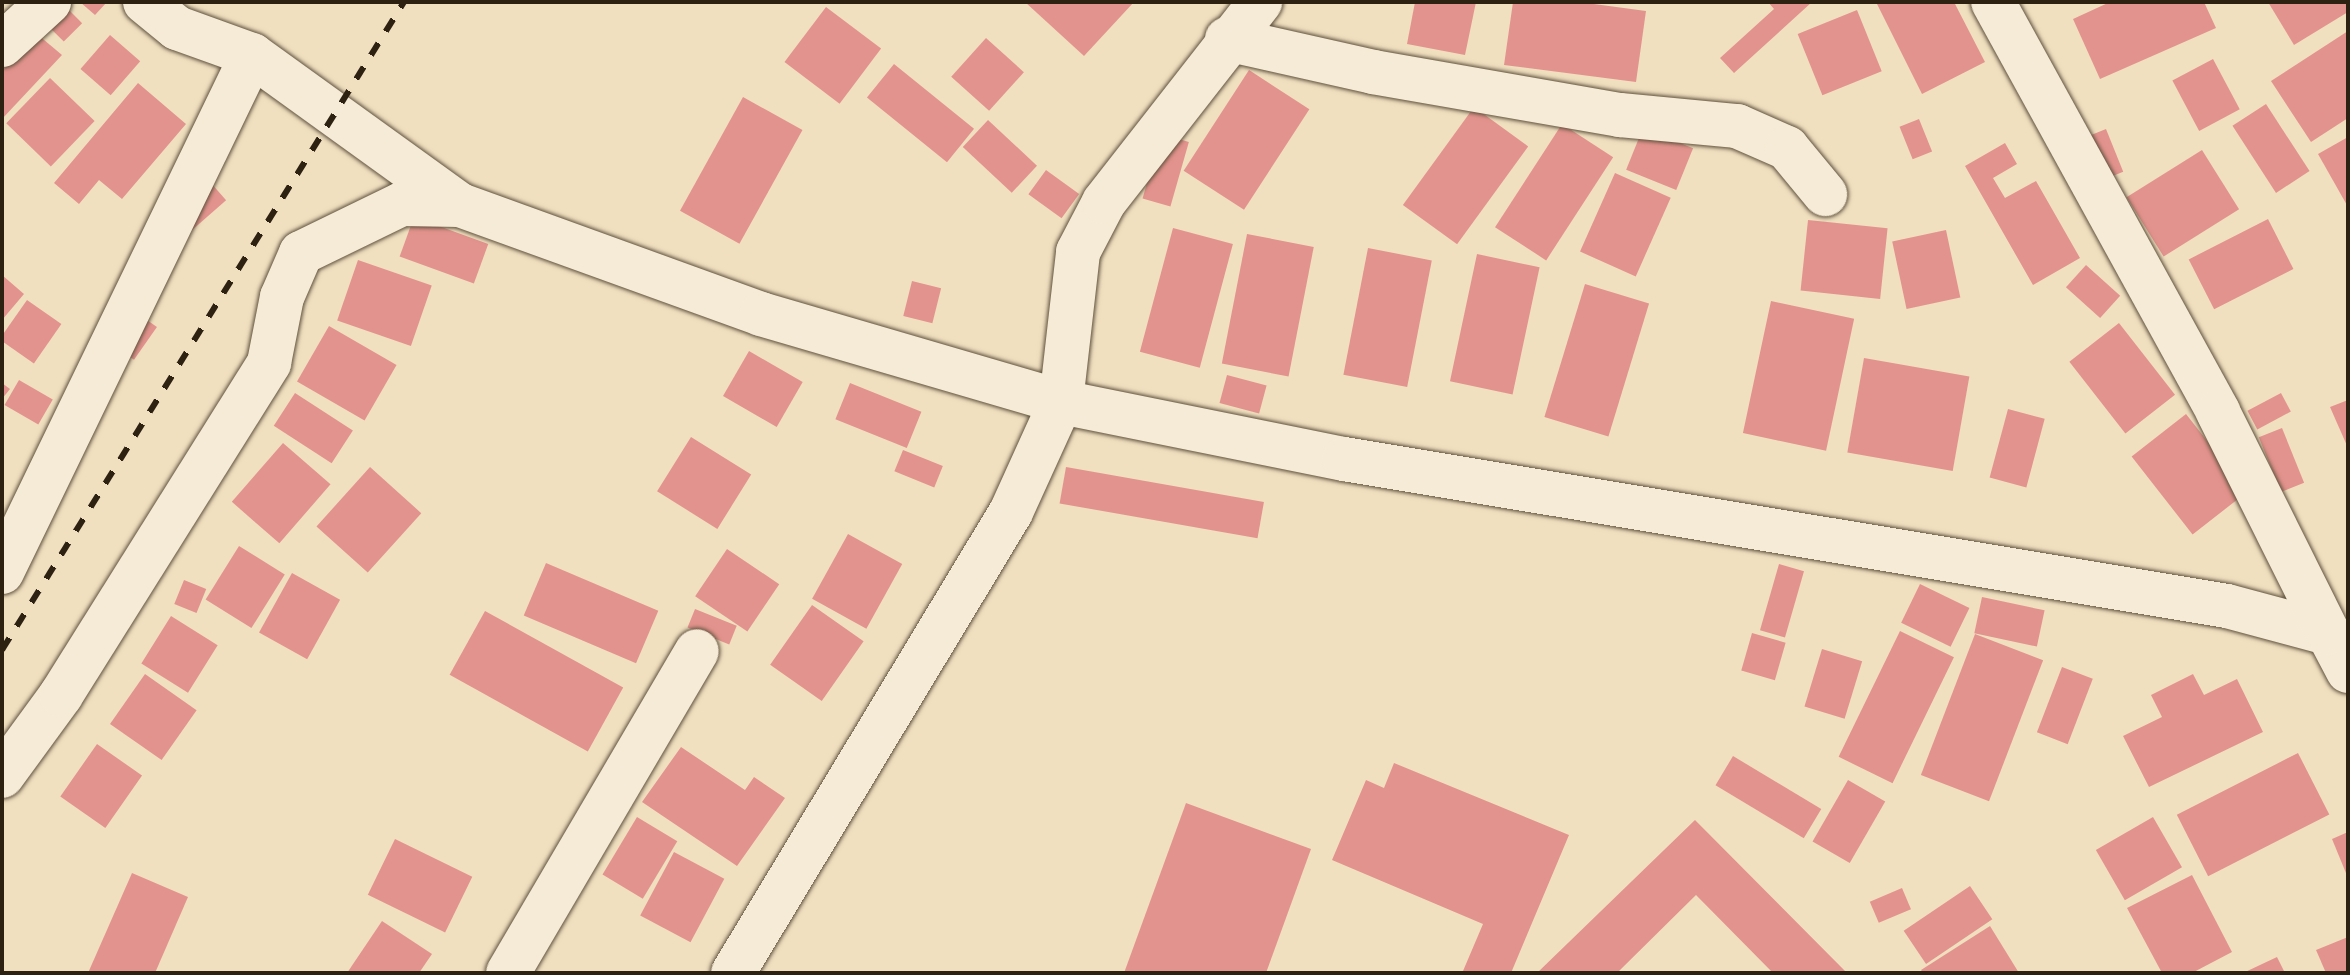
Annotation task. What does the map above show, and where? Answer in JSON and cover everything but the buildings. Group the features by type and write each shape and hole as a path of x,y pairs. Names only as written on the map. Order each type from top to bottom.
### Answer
{"street":[{"path":"2,45 49,2"},
{"path":"145,2 177,28 252,55 460,205 761,314 1061,402 1344,459 2036,571 2227,606 2328,633"},
{"path":"733,973 1011,512 1061,402 1078,252 1104,202 1227,39 1260,2"},
{"path":"1993,2 2218,412 2348,671"},
{"path":"1227,39 1373,72 1620,115 1737,126 1768,135 1787,148 1825,194"},
{"path":"2,572 252,55"},
{"path":"2,776 61,695 269,363 282,297 301,253 402,204 460,205"},
{"path":"508,973 697,651"}],"railway":[{"path":"2,650 404,2"}]}
